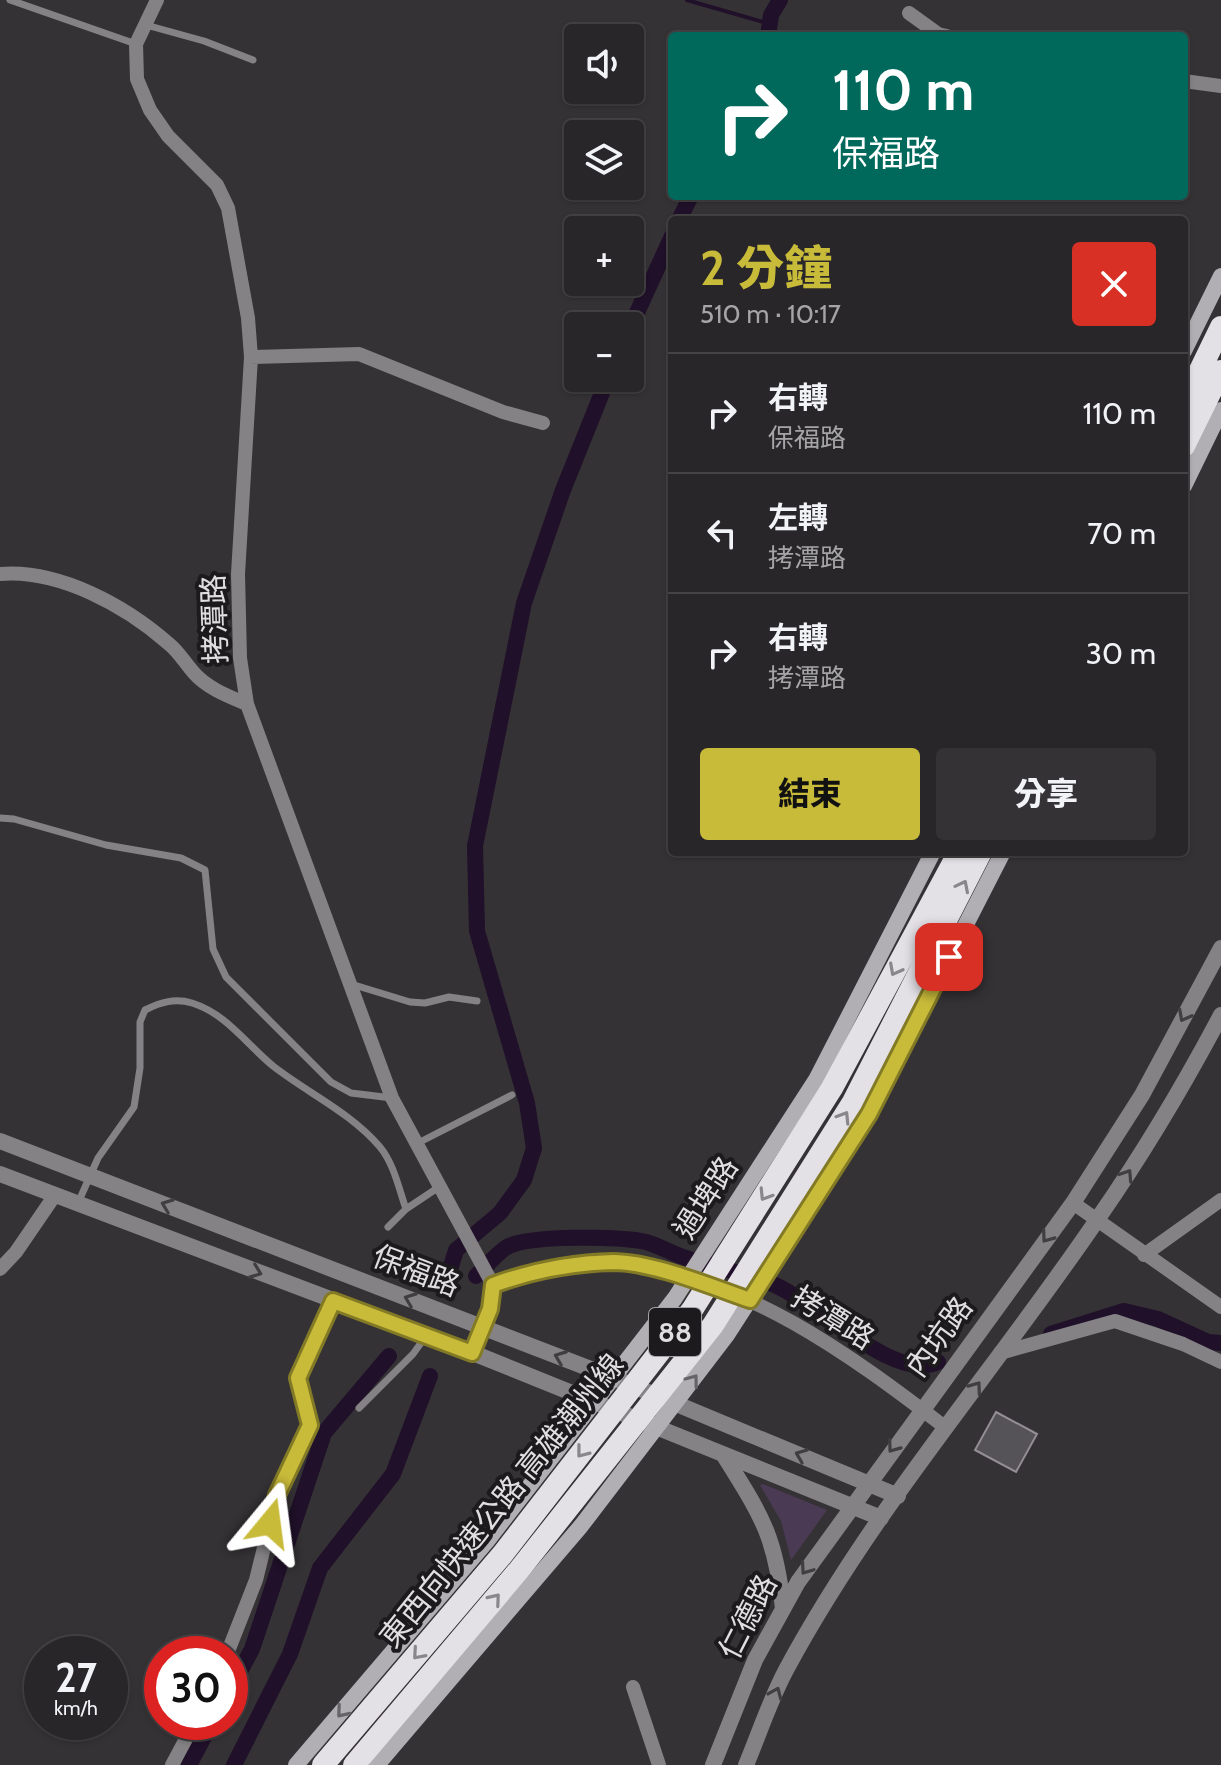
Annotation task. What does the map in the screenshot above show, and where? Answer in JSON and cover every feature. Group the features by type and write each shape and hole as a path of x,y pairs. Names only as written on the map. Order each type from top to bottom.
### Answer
{"highway":[{"path":"1188,395 1221,327"},
{"path":"1188,438 1221,371"},
{"name":"東西向快速公路 高雄潮州線","path":"323,1765 502,1555 692,1310 832,1088 957,856"},
{"name":"東西向快速公路 高雄潮州線","path":"354,1765 519,1570 713,1325 853,1102 979,856"}],"main road":[{"path":"1188,343 1221,276"},
{"path":"1188,478 1221,410"},
{"name":"過埤路","path":"296,1765 487,1541 690,1276 817,1078 931,856"},
{"path":"377,1765 581,1526 658,1428 752,1296 869,1114 1001,856"}],"street":[{"path":"136,44 157,0"},
{"path":"909,13 935,32"},
{"name":"拷潭路","path":"136,44 137,79 150,110 168,136 217,185 228,208 248,318 251,357 238,574 240,658 247,704 392,1098 491,1281 543,1270 616,1262 690,1276 752,1296 826,1341 946,1428"},
{"path":"1188,82 1221,86"},
{"path":"251,357 359,354 503,412 543,423"},
{"path":"0,574 17,573 55,580 113,607 173,647 196,676 217,691 247,704"},
{"name":"內坑路","path":"850,1505 1073,1203 1142,1095 1221,948"},
{"name":"內坑路","path":"881,1518 1098,1219 1169,1112 1221,1015"},
{"name":"保福路","path":"0,1141 614,1378 898,1496"},
{"name":"保福路","path":"0,1174 472,1353 881,1518"},
{"path":"0,1269 16,1252 55,1195"},
{"path":"1144,1255 1221,1200"},
{"path":"1073,1203 1221,1307"},
{"path":"472,1353 490,1309 491,1281"},
{"path":"234,1636 256,1580 277,1495 310,1425 298,1378 333,1301"},
{"name":"內坑路","path":"1000,1353 1115,1321 1183,1344 1221,1362"},
{"path":"723,1454 762,1516 775,1548 783,1609"},
{"name":"仁德路","path":"713,1765 755,1660 783,1609 850,1505"},
{"name":"仁德路","path":"746,1765 784,1673 830,1594 881,1518"},
{"path":"633,1687 659,1765"},
{"path":"172,1765 185,1740"}],"lane":[{"path":"10,0 136,44"},
{"path":"146,25 204,41 253,60"},
{"path":"0,818 14,819 106,845 181,858 205,870 213,949 226,977 331,1082 351,1093 392,1098"},
{"path":"350,984 410,1002 425,1003 449,997 477,1001"},
{"path":"77,1204 89,1175 134,1107 140,1068 140,1022 145,1010 159,1003 183,1001 205,1008 228,1022 272,1065 348,1116 381,1148 389,1161 406,1209"},
{"path":"418,1143 512,1095"},
{"path":"388,1227 406,1209 441,1186"},
{"path":"359,1408 413,1354 426,1336"}],"shaded area":[{"path":"760,1485 827,1510 791,1560 781,1521"}],"building":[{"path":"996,1412 1037,1434 1016,1472 975,1450"}],"waterway":[{"path":"687,0 770,24"},
{"path":"769,32 771,15 780,0"},
{"path":"681,216 689,200"},
{"path":"637,312 668,245"},
{"path":"445,1286 456,1250 500,1213 524,1180 534,1148 527,1103 477,931 475,846 524,603 563,490 602,392"},
{"path":"476,1276 503,1250 518,1243 575,1238 646,1242 779,1287 858,1340 901,1362 921,1366 938,1362"},
{"path":"1051,1334 1124,1311 1158,1319 1208,1342 1221,1343"},
{"path":"248,1656 324,1433 389,1356"},
{"path":"234,1765 290,1654 320,1568 393,1474 430,1376"},
{"path":"189,1765 202,1740"}],"route":[{"path":"270,1523 277,1495 310,1425 298,1378 333,1301 472,1353 490,1309 493,1285 543,1270 616,1262 680,1276 750,1300 869,1114 949,957"}]}
